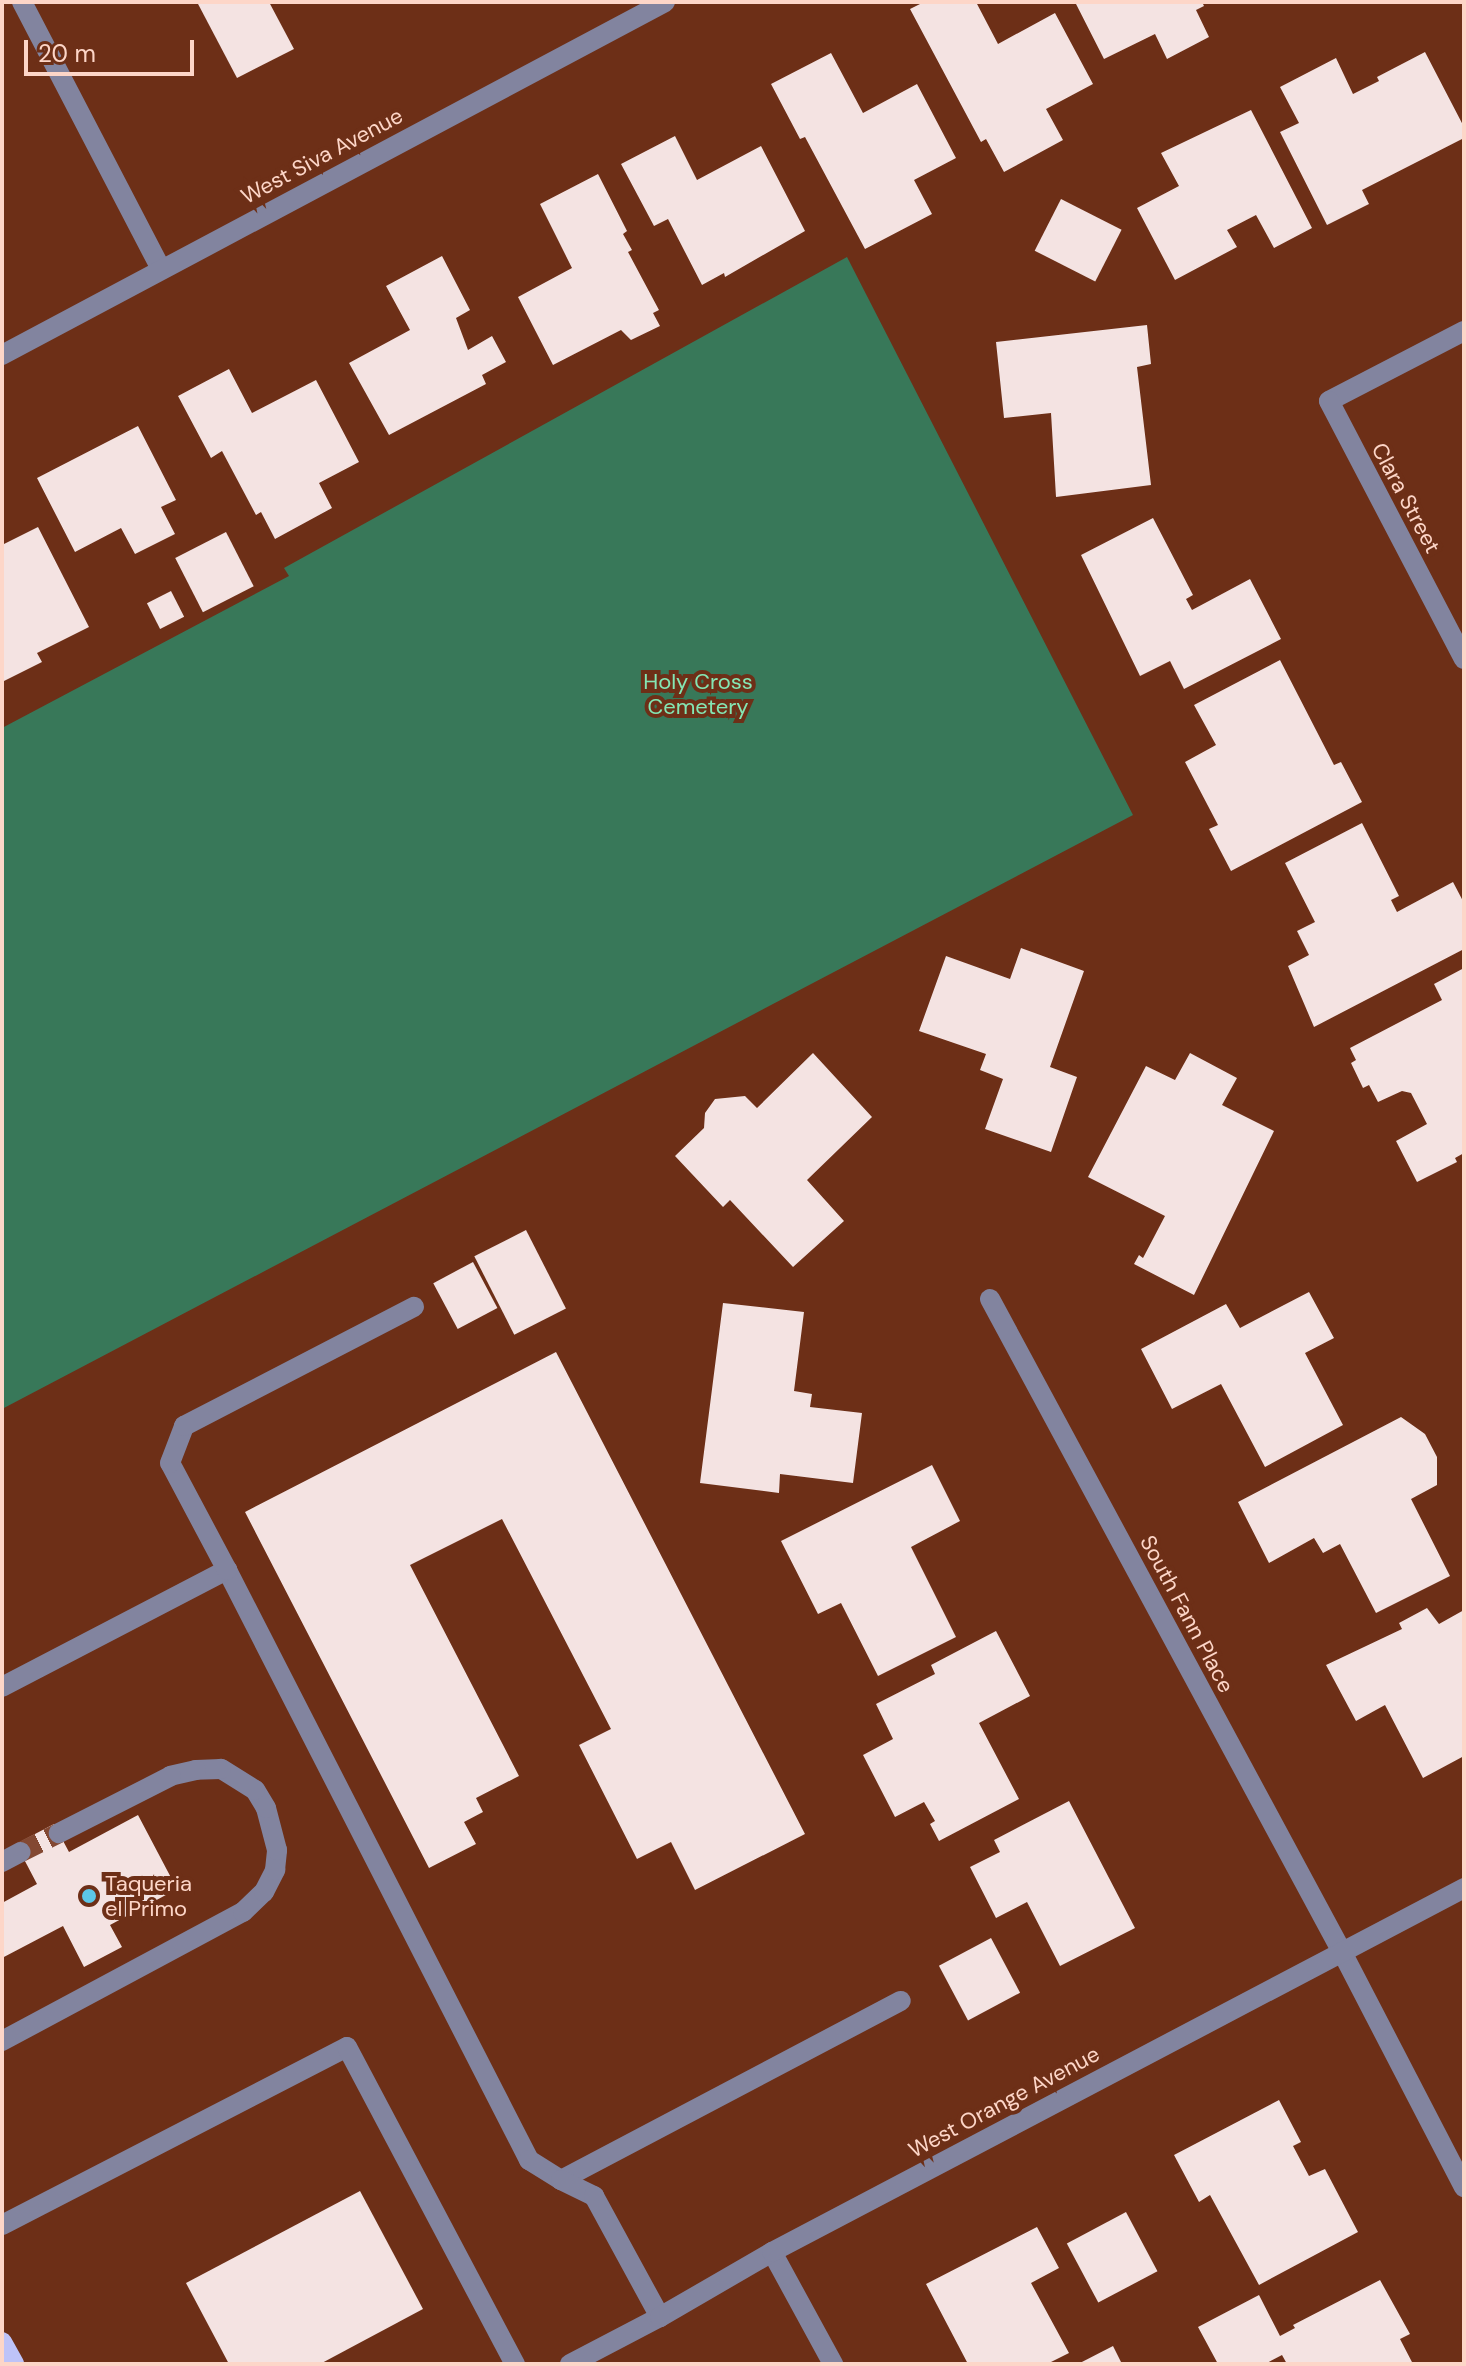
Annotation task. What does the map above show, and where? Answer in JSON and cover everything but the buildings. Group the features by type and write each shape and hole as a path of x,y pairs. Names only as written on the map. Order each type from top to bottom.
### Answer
{"main road":[{"path":"2,2342 14,2364"}],"street":[{"path":"22,2 161,269"},
{"name":"West Siva Avenue","path":"2,355 665,2"},
{"name":"Clara Street","path":"1464,331 1329,401 1464,659"},
{"name":"South Fann Place","path":"990,1299 1342,1952 1464,2187"},
{"path":"414,1307 184,1426 170,1463 529,2160 594,2196 660,2317"},
{"path":"2,1687 227,1570"},
{"path":"2,2041 217,1929 243,1912 264,1892 275,1870 277,1850 266,1808 255,1790 221,1769 196,1770 171,1776 59,1833"},
{"path":"2,1862 21,1852"},
{"name":"West Orange Avenue","path":"570,2364 660,2317 772,2252 1464,1888"},
{"path":"561,2180 901,2001"},
{"path":"2,2225 347,2047 515,2364"},
{"path":"772,2252 833,2364"}],"green space":[{"name":"Holy Cross Cemetery","path":"847,257 1133,815 2,1409 2,728 289,576 284,568"}],"tunnel":[{"path":"21,1852 59,1833"}],"place":[{"name":"Taqueria el Primo","path":"89,1896"}]}
